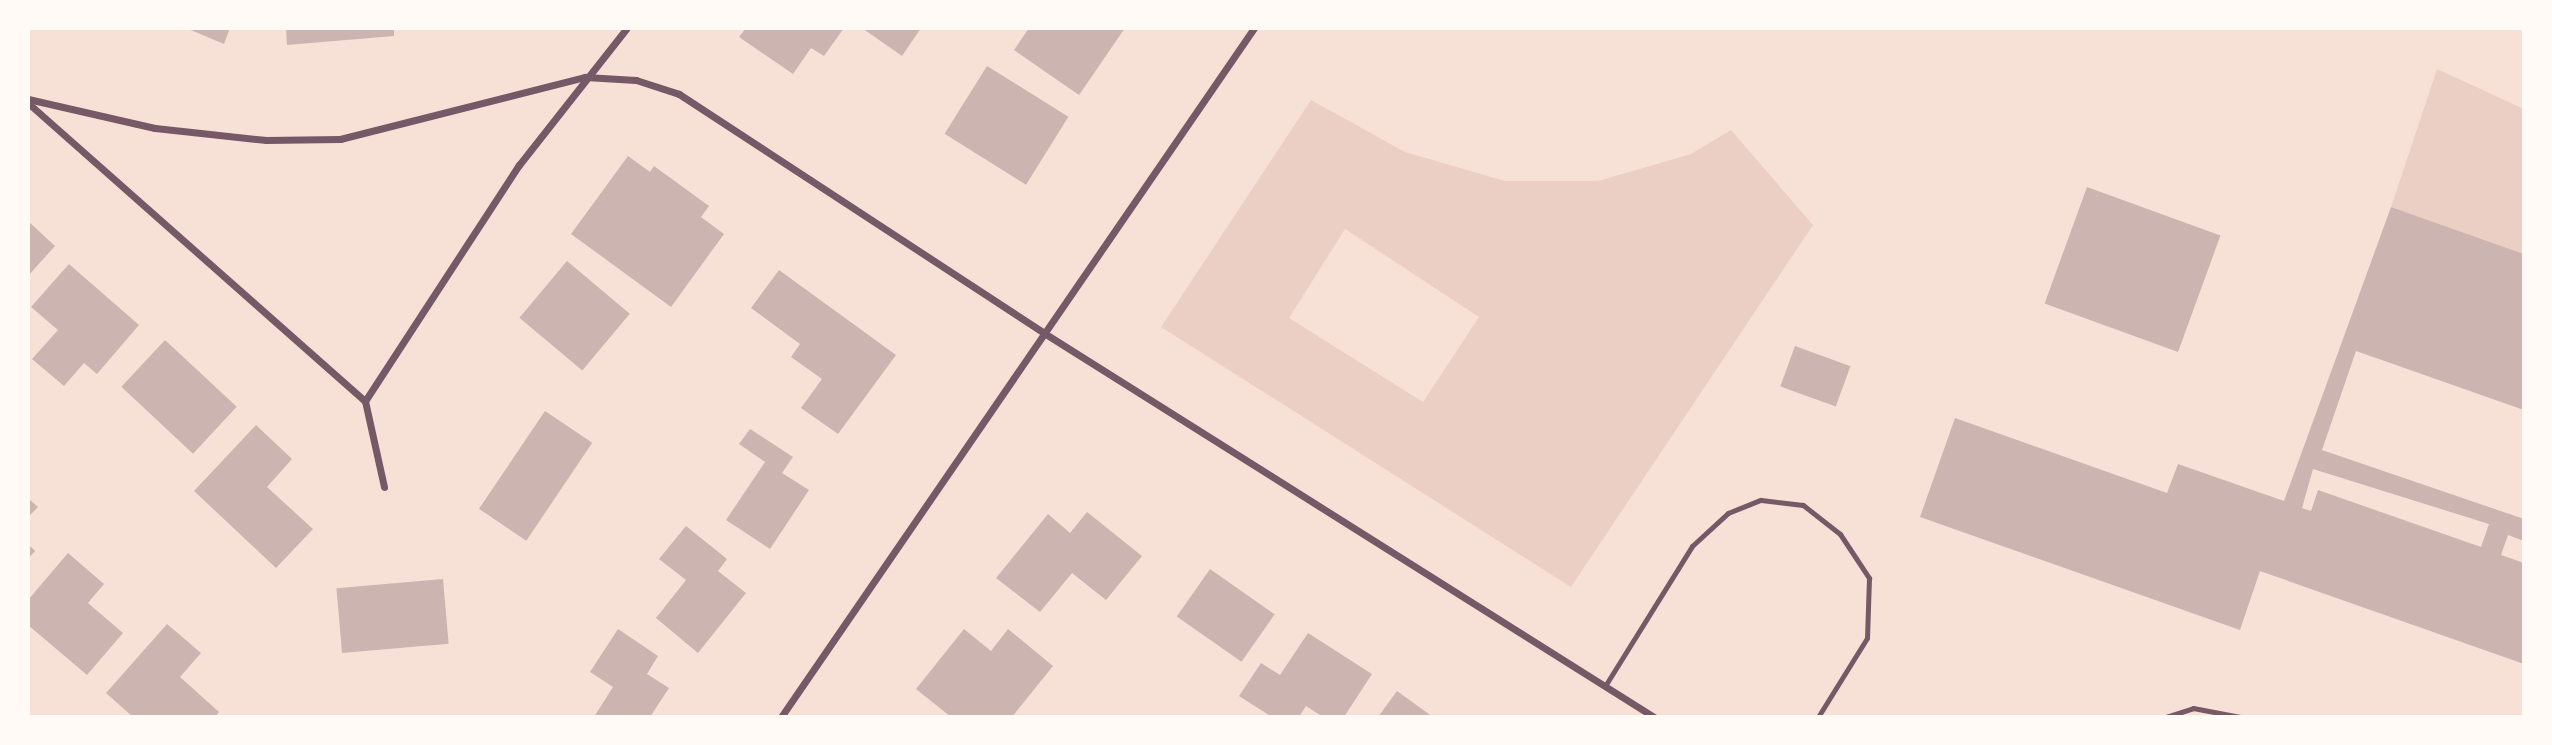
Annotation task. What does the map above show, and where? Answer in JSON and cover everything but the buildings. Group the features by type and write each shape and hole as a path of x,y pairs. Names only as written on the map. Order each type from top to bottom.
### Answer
{"street":[{"path":"365,401 519,165 585,77 627,28"},
{"path":"781,717 1254,28"},
{"path":"28,101 155,128 266,140 340,139 585,77 636,80 679,94 1044,333 1654,717"},
{"path":"28,101 365,401 384,487"}],"lane":[{"path":"1605,686 1701,537 1728,513 1761,500 1803,505 1840,534 1869,578 1867,638 1818,717"},
{"path":"2166,717 2193,708 2240,717"}],"shaded area":[{"path":"2437,69 2524,109 2524,254 2391,207"},
{"path":"1311,100 1405,152 1505,181 1598,181 1691,154 1731,130 1813,225 1571,587 1161,327","holes":["1345,229 1479,317 1423,402 1289,318"]}]}
